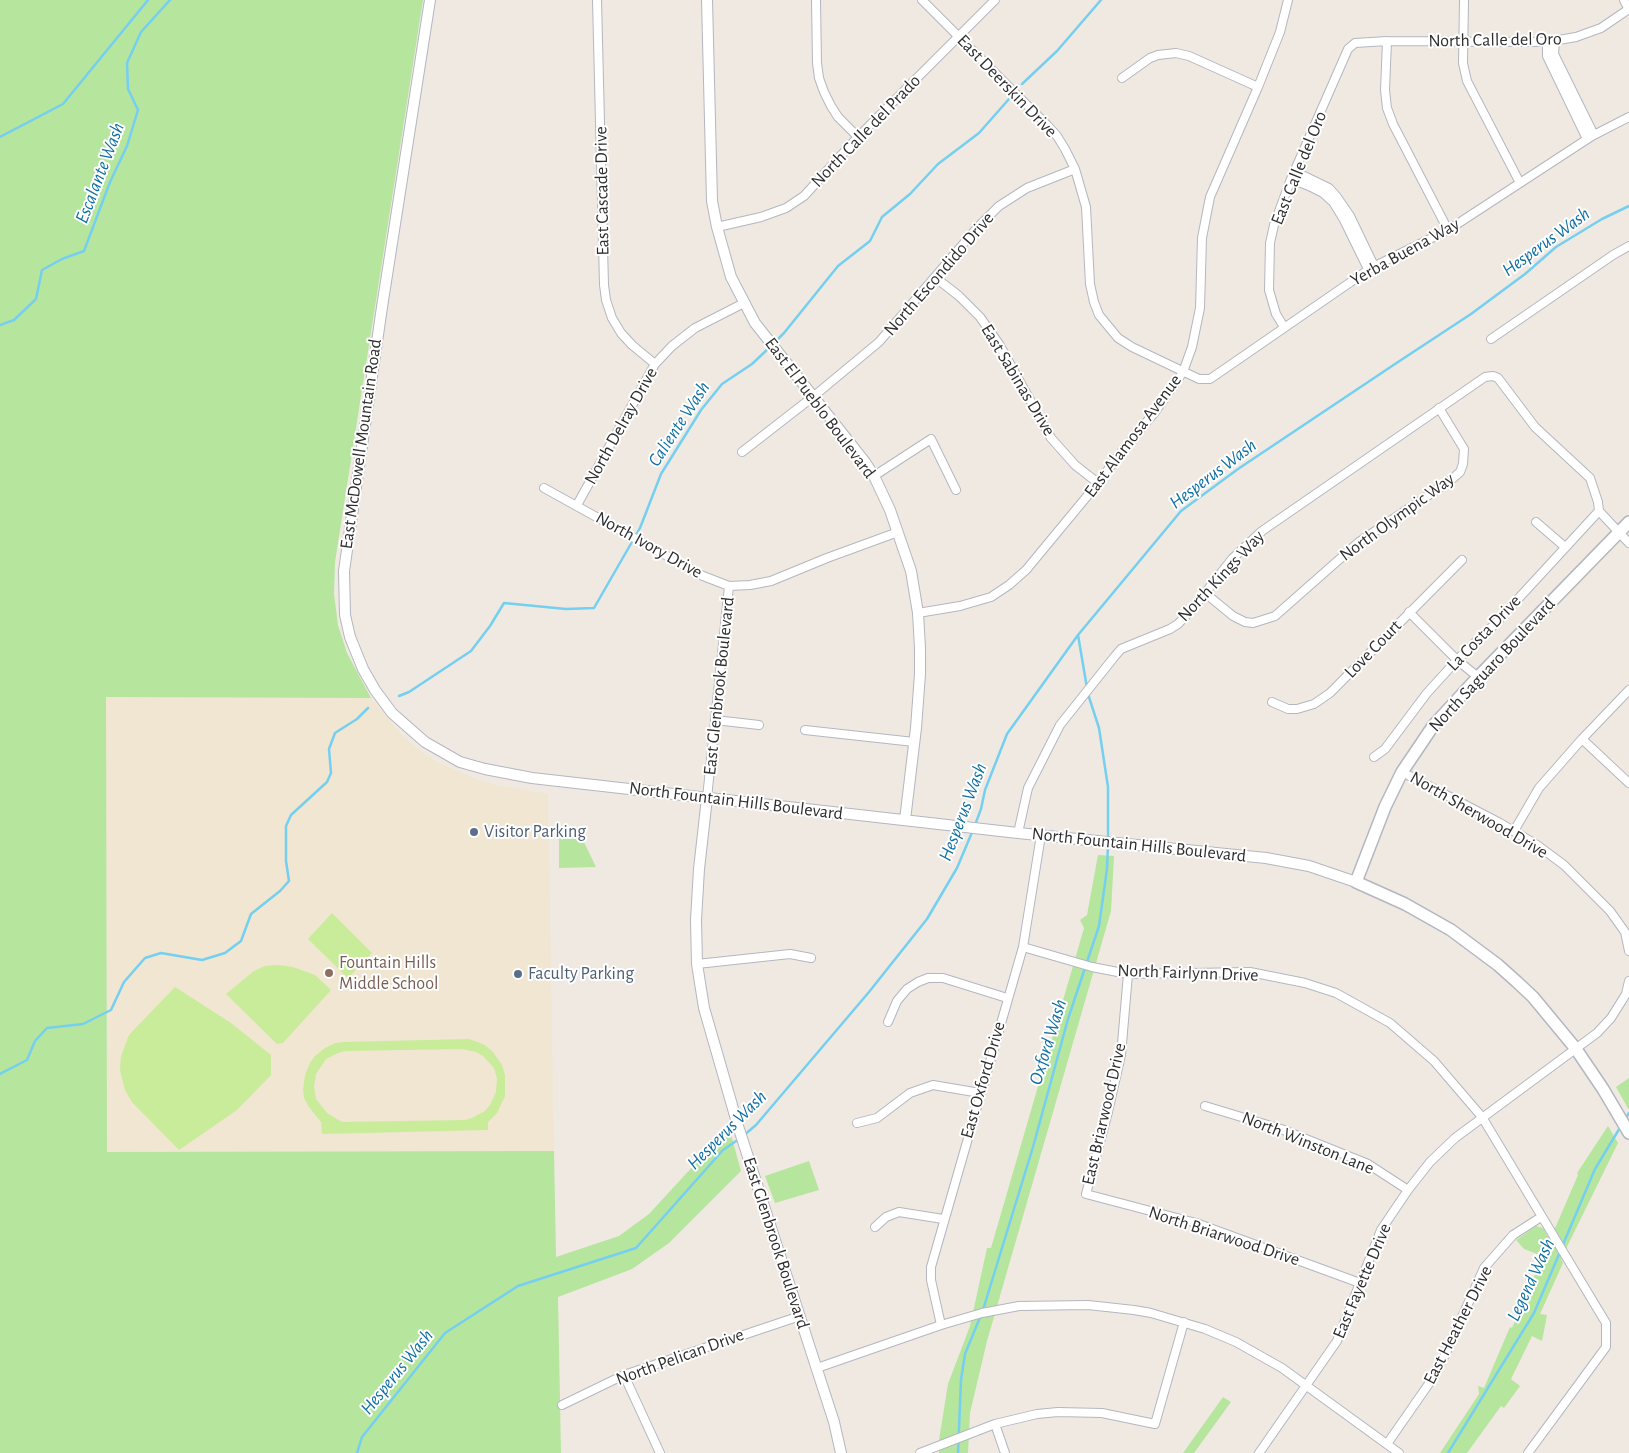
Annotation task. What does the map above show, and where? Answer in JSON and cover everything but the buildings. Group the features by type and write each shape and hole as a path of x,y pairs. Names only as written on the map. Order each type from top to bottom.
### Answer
{"main road":[{"name":"North Saguaro Boulevard","path":"1356,882 1385,807 1402,772 1433,726 1629,522"},
{"name":"North Fountain Hills Boulevard","path":"1356,882 1404,904 1451,930 1498,965 1533,997 1576,1049 1629,1133"}],"street":[{"name":"East McDowell Mountain Road","path":"430,0 346,548 344,571 345,615 350,637 375,690 392,713 425,742 460,762 485,769 542,779"},
{"name":"East Cascade Drive","path":"597,0 606,300 612,318 621,334 655,364"},
{"name":"East El Pueblo Boulevard","path":"707,0 712,201 717,226 732,277 755,324 814,396 874,476 890,510 911,571 918,613 920,674 905,820"},
{"path":"816,0 819,78 824,92 838,117 858,137"},
{"name":"East Deerskin Drive","path":"922,0 1057,136 1075,169 1086,207 1090,284 1099,315 1118,338 1183,372"},
{"name":"North Calle del Prado","path":"717,226 761,218 786,208 804,196 858,137 995,0"},
{"name":"East Alamosa Avenue","path":"918,613 980,601 1008,586 1026,570 1156,412 1183,372 1192,347 1200,308 1200,262 1206,212 1280,32 1288,0"},
{"path":"1464,0 1462,41 1463,63 1467,82 1520,183"},
{"path":"1624,0 1629,10"},
{"name":"North Calle del Oro","path":"1355,43 1387,41 1551,42 1576,37 1601,28 1629,10"},
{"path":"1387,41 1385,90 1387,108 1393,124 1448,230"},
{"path":"1551,42 1554,54 1591,137"},
{"name":"East Calle del Oro","path":"1284,327 1271,302 1268,279 1270,243 1274,225 1294,171 1348,50 1355,43"},
{"path":"1122,78 1150,58 1176,53 1189,56 1258,86"},
{"name":"Yerba Buena Way","path":"1183,372 1199,379 1210,379 1371,268 1448,230 1591,137 1629,117"},
{"name":"North Escondido Drive","path":"742,452 879,342 936,278 977,228 999,206 1027,188 1075,169"},
{"path":"1294,171 1329,188 1337,197 1350,216 1371,268"},
{"path":"1291,179 1323,193 1333,202 1371,268"},
{"path":"1491,339 1629,246"},
{"name":"East Sabinas Drive","path":"936,278 980,316 999,344 1051,438 1075,465 1098,483"},
{"name":"North Delray Drive","path":"577,505 655,364 672,346 696,328 744,303"},
{"name":"North Kings Way","path":"1018,833 1028,788 1060,725 1114,656 1122,649 1170,629 1193,608 1232,560 1262,531 1479,380 1493,376 1501,381 1534,427 1590,478 1598,502 1598,511"},
{"name":"North Olympic Way","path":"1205,593 1233,616 1245,622 1253,624 1275,616 1359,542 1451,480 1460,472 1463,464 1464,449 1439,408"},
{"path":"874,476 931,439 956,490"},
{"name":"North Ivory Drive","path":"544,488 703,576 729,586 753,585 772,581 827,558 898,532"},
{"path":"1598,511 1629,543"},
{"name":"La Costa Drive","path":"1374,757 1385,749 1428,693 1457,660 1494,626 1598,511"},
{"path":"1536,522 1566,547"},
{"name":"Love Court","path":"1272,702 1293,710 1307,707 1320,700 1339,685 1462,560"},
{"name":"East Glenbrook Boulevard","path":"729,586 699,870 696,920 697,964 704,1008 719,1062 834,1422 840,1453"},
{"path":"1409,612 1457,660 1478,677"},
{"path":"1514,831 1539,788 1629,690"},
{"path":"715,720 760,725"},
{"path":"805,730 914,742"},
{"path":"1582,739 1629,783"},
{"name":"North Sherwood Drive","path":"1402,772 1514,831 1564,865 1610,911 1625,932 1629,951"},
{"name":"North Fountain Hills Boulevard","path":"542,779 1018,833 1266,858 1309,866 1356,882"},
{"name":"East Oxford Drive","path":"941,1325 931,1280 931,1267 1023,947 1041,835"},
{"name":"North Fairlynn Drive","path":"1023,947 1092,967 1128,974 1250,972 1305,983 1336,993 1390,1023 1434,1061 1482,1117 1508,1157 1541,1217 1606,1323 1606,1347 1528,1453"},
{"path":"697,964 790,954 811,958"},
{"name":"East Briarwood Drive","path":"1086,1194 1121,1055 1128,974"},
{"path":"888,1022 897,1001 907,989 928,978 944,978 1007,998"},
{"path":"1576,1049 1597,1033 1611,1018 1626,994 1629,981"},
{"name":"East Fayette Drive","path":"1259,1453 1337,1341 1381,1230 1408,1190 1430,1162 1455,1138 1576,1049"},
{"path":"857,1123 877,1118 910,1093 933,1085 980,1093"},
{"name":"North Winston Lane","path":"1205,1106 1281,1129 1368,1164 1408,1190"},
{"name":"North Briarwood Drive","path":"1086,1194 1196,1223 1360,1283"},
{"path":"875,1227 886,1217 899,1212 944,1219"},
{"name":"East Heather Drive","path":"1387,1444 1428,1385 1445,1355 1484,1268 1514,1235 1541,1217"},
{"path":"817,1368 941,1325 981,1313 1019,1306 1088,1305 1134,1310 1184,1322 1236,1342 1282,1368 1399,1453"},
{"name":"North Pelican Drive","path":"562,1405 624,1375 800,1316"},
{"path":"920,1453 995,1424 1037,1414 1058,1412 1102,1413 1155,1424 1184,1322"},
{"path":"624,1375 660,1453"},
{"path":"995,1424 1005,1453"}],"shaded area":[{"name":"Fountain Hills Middle School","path":"106,697 371,698 401,734 435,761 478,780 548,794 554,1151 107,1152"}],"green space":[{"path":"0,0 423,0 335,562 334,594 338,625 347,653 371,698 106,697 107,1152 554,1151 556,1257 619,1236 649,1214 729,1127 741,1171 669,1243 632,1269 558,1297 561,1453 0,1453"},
{"path":"559,838 582,838 596,867 559,868"},
{"path":"1098,855 1114,856 1111,911 987,1341 970,1413 968,1453 939,1453 939,1440 948,1384 970,1326 987,1248 991,1248 1084,928 1080,920 1087,915"},
{"path":"332,913 372,953 348,978 308,939"},
{"path":"265,966 293,967 315,975 331,990 283,1043 277,1044 226,994 254,971"},
{"path":"175,987 231,1023 271,1055 271,1075 237,1110 179,1150 132,1102 125,1090 120,1070 121,1056 129,1035"},
{"path":"469,1039 483,1044 492,1051 502,1065 505,1075 505,1096 497,1113 488,1122 488,1130 322,1134 321,1122 304,1098 305,1075 315,1056 335,1043","holes":["462,1049 476,1052 483,1056 494,1068 497,1079 496,1092 490,1105 485,1111 472,1118 465,1120 342,1122 327,1113 316,1099 314,1087 316,1074 326,1059 338,1053 346,1051"]},
{"path":"1629,1078 1629,1110 1616,1087"},
{"path":"1608,1126 1618,1143 1561,1259 1563,1263 1540,1314 1547,1315 1542,1341 1532,1336 1511,1379 1520,1386 1504,1408 1501,1406 1467,1453 1440,1453 1479,1394 1478,1386 1484,1388 1510,1327 1512,1328 1524,1300 1521,1298 1536,1273 1540,1255 1524,1249 1516,1240 1536,1226 1543,1228 1550,1240 1578,1175 1577,1173"},
{"path":"809,1161 819,1190 775,1203 765,1176"},
{"path":"1223,1397 1231,1402 1194,1453 1183,1453"}],"waterway":[{"path":"0,137 63,104 148,0"},
{"name":"Escalante Wash","path":"0,325 14,320 36,299 42,270 62,259 84,251 110,182 127,146 138,110 128,89 127,63 141,32 170,0"},
{"name":"Caliente Wash","path":"1022,84 1057,51 1101,0"},
{"name":"Caliente Wash","path":"774,343 838,266 870,241 882,217 910,194 938,164 979,133 1009,99"},
{"name":"Hesperus Wash","path":"975,825 985,790 1007,734 1078,635 1181,511 1238,469 1471,314 1525,274 1556,247 1602,219 1629,206"},
{"name":"Caliente Wash","path":"399,696 409,692 471,651 504,603 566,609 594,608 640,528 661,474 701,410 722,384 752,364 770,347"},
{"name":"Oxford Wash","path":"1078,635 1087,688"},
{"name":"Oxford Wash","path":"1088,694 1099,728 1108,787 1108,838"},
{"name":"Caliente Wash","path":"0,1074 27,1060 35,1041 47,1028 83,1024 111,1010 124,982 145,958 161,953 202,960 225,953 241,941 251,914 280,891 289,881 286,861 286,826 291,815 327,782 331,773 329,749 335,733 357,719 368,708"},
{"name":"Hesperus Wash","path":"743,1136 756,1125 869,992 927,919 957,868 973,830"},
{"name":"Oxford Wash","path":"983,1310 1033,1147 1068,1019 1099,926 1107,869 1108,844"},
{"name":"Legend Wash","path":"1625,1119 1629,1113"},
{"name":"Legend Wash","path":"1562,1247 1595,1169 1621,1126"},
{"name":"Hesperus Wash","path":"357,1453 362,1437 445,1333 518,1286 636,1248 723,1150 739,1139"},
{"name":"Legend Wash","path":"1448,1453 1534,1313 1560,1252"},
{"name":"Oxford Wash","path":"958,1453 961,1380 965,1354 981,1315"}],"place":[{"name":"Visitor Parking","path":"474,832"},
{"name":"Fountain Hills Middle School","path":"329,973"},
{"name":"Faculty Parking","path":"518,974"}]}
